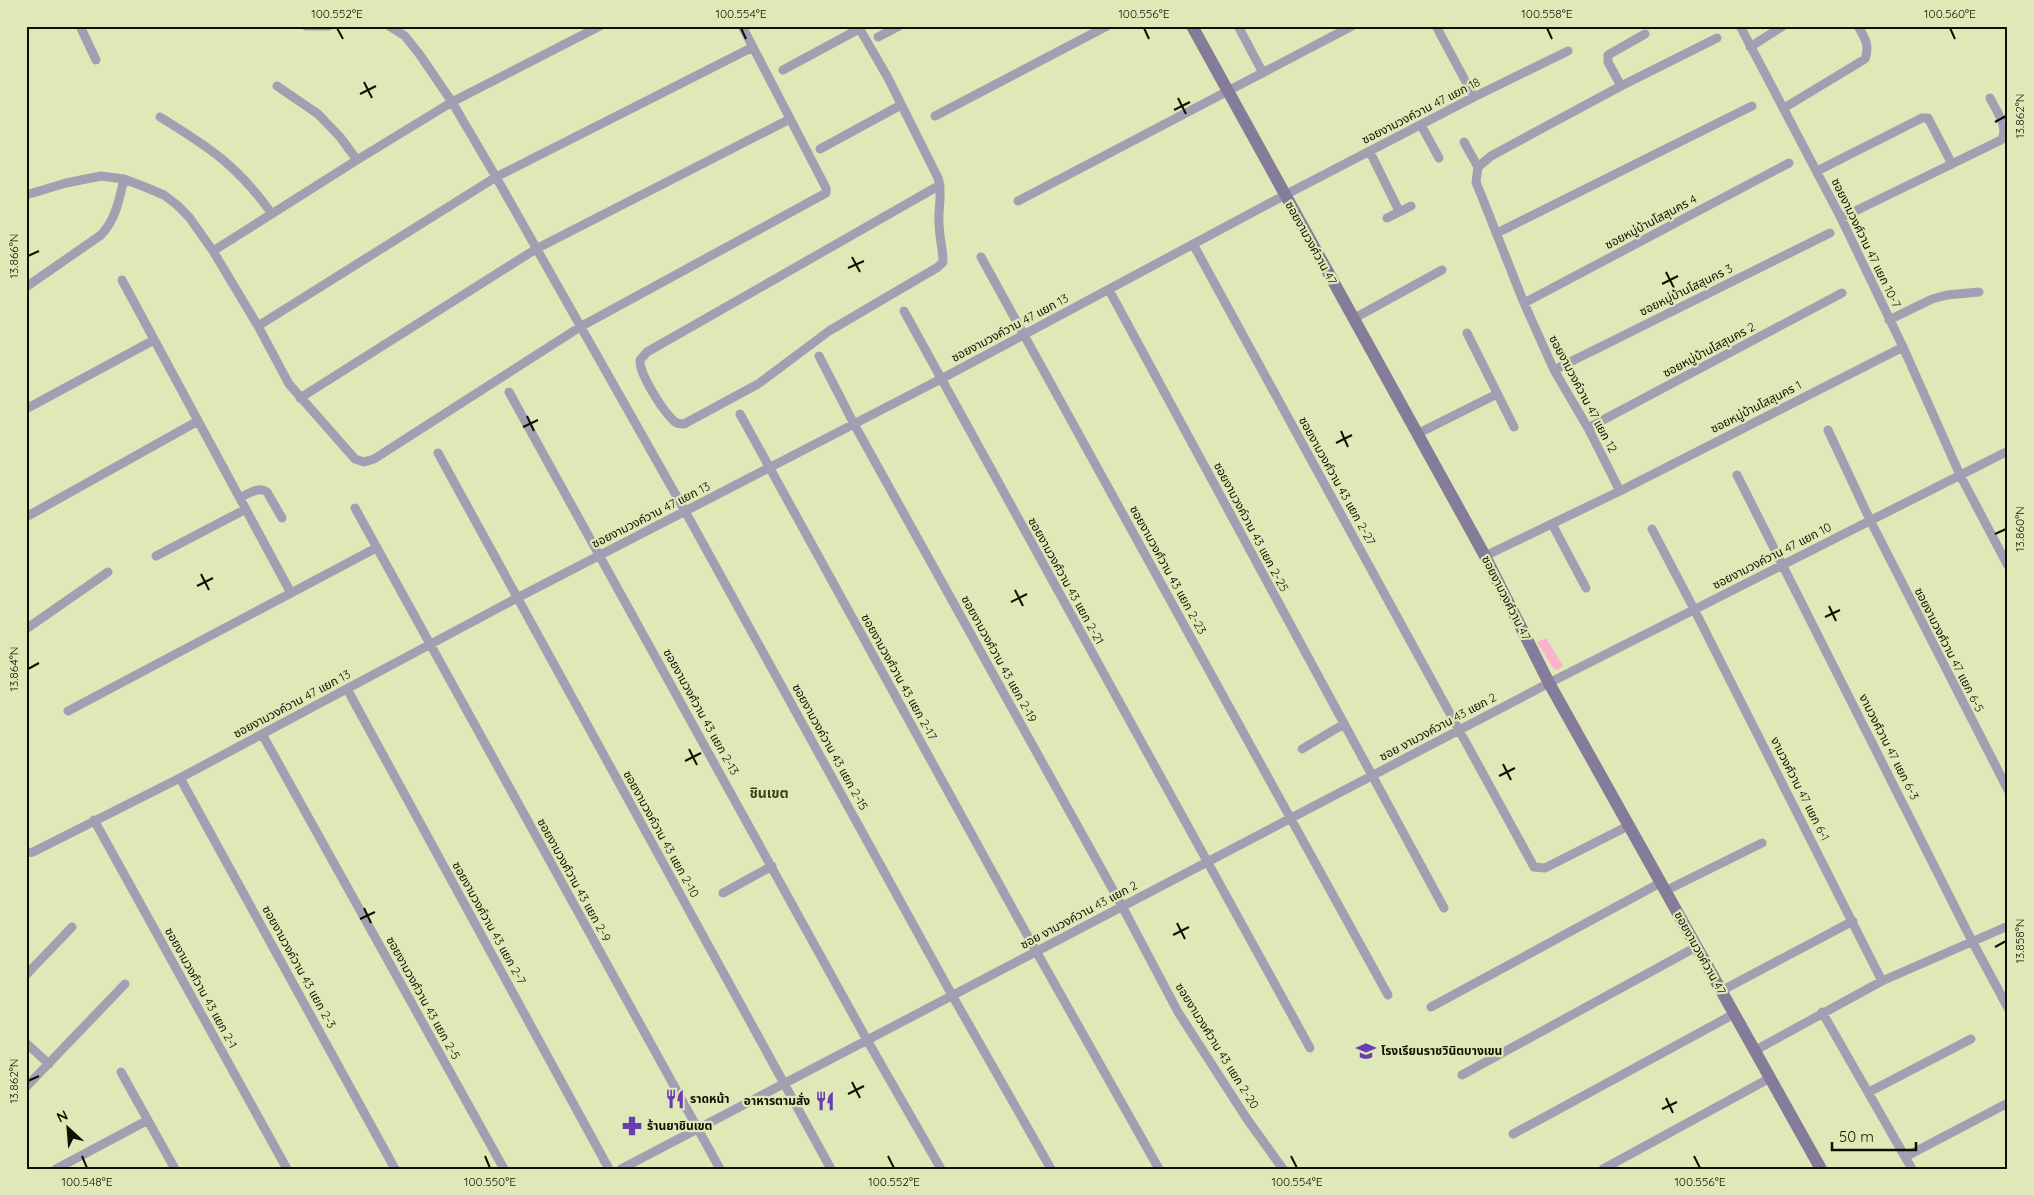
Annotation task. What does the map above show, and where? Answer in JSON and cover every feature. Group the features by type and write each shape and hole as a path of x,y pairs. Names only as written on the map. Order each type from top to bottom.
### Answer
{"street":[{"path":"80,26 96,60"},
{"path":"306,26 329,26"},
{"name":"ซอยงามวงค์วาน 43 แยก 2-15","path":"389,26 405,36 420,55 452,102 496,177 685,511 952,995 1051,1169"},
{"path":"213,251 356,160 452,102 600,26"},
{"path":"26,195 100,176 124,179 164,195 177,205 189,217 213,251 258,326 289,384 355,459 364,462 374,459 580,327 826,193 826,188 742,26"},
{"path":"878,37 899,26"},
{"path":"935,116 1107,26"},
{"name":"ซอยงามวงศ์วาน 47","path":"1192,26 1484,556 1549,683 1821,1169"},
{"path":"1238,26 1263,73"},
{"path":"1018,201 1352,26"},
{"path":"1436,26 1474,97"},
{"name":"ซอยงามวงศ์วาน 47 แยก 10-7","path":"1740,26 1841,218 1903,347 1960,475 2008,566"},
{"path":"1750,47 1783,26"},
{"path":"1784,108 1865,59 1868,50 1866,41 1858,26"},
{"path":"783,70 858,28 902,105 940,185 939,220 943,262 938,267 829,331 758,384 684,424 674,421 660,403 642,371 640,360 648,352 940,185"},
{"path":"1621,86 1608,62 1608,55 1645,34"},
{"path":"1464,142 1478,168 1491,156 1621,86 1717,38"},
{"path":"258,326 496,177 753,47"},
{"name":"ซอยงามวงค์วาน 47 แยก 18","path":"1285,195 1474,97 1568,51"},
{"path":"277,86 318,114 340,137 356,160"},
{"path":"1841,218 2001,140 2005,129 1990,98"},
{"path":"820,149 902,105"},
{"path":"1497,233 1752,106"},
{"path":"160,116 204,144 229,164 254,189 272,214"},
{"path":"1817,171 1922,118 1928,118 1952,164"},
{"path":"300,398 536,249 790,119"},
{"path":"1421,124 1439,158"},
{"path":"1370,152 1399,211"},
{"name":"ซอยหมู่บ้านโสสุนคร 4","path":"1524,303 1789,163"},
{"name":"ซอยงามวงค์วาน 47 แยก 12","path":"1478,168 1476,182 1524,303 1554,370 1588,428 1620,491"},
{"path":"26,287 101,235 110,225 114,216 124,179"},
{"name":"ซอยงามวงค์วาน 47 แยก 13","path":"26,853 33,852 180,778 429,644 941,379 1285,195"},
{"path":"1387,218 1411,206"},
{"name":"ซอยหมู่บ้านโสสุนคร 3","path":"1554,370 1830,233"},
{"name":"ซอยงามวงศ์วาน 43 แยก 2-27","path":"1193,244 1534,867 1545,868 1628,826"},
{"name":"ซอยงามวงศ์วาน 43 แยก 2-23","path":"981,257 1388,995"},
{"path":"1353,319 1442,270"},
{"path":"122,280 291,593"},
{"name":"ซอยงามวงค์วาน 43 แยก 2-25","path":"1109,290 1444,908"},
{"path":"1889,320 1932,299 1947,295 1978,292"},
{"name":"ซอยหมู่บ้านโสสุนคร 2","path":"1588,428 1842,294"},
{"name":"ซอยงามวงศ์วาน 43 แยก 2-21","path":"904,311 1310,1048"},
{"path":"1467,333 1514,427"},
{"path":"26,409 154,340"},
{"name":"ซอยหมู่บ้านโสสุนคร 1","path":"1620,491 1903,347"},
{"name":"ซอยงามวงศ์วาน 43 แยก 2-19","path":"820,356 854,424 1122,906"},
{"name":"ซอยงามวงศ์วาน 43 แยก 2-13","path":"510,392 940,1169"},
{"path":"1417,434 1497,394"},
{"name":"ซอยงามวงศ์วาน 43 แยก 2-17","path":"740,414 1036,951 1159,1169"},
{"path":"26,517 198,421"},
{"name":"ซอยงามวงศ์วาน 47 แยก 6-5","path":"1828,430 1870,520 2008,790"},
{"name":"ซอยงามวงค์วาน 47 แยก 10","path":"1549,683 2008,451"},
{"name":"ซอยงามวงค์วาน 43 แยก 2-10","path":"438,453 831,1169"},
{"name":"งามวงศ์วาน 47 แยก 6-3","path":"1736,475 1783,564 1972,941 2008,1008"},
{"path":"240,497 258,489 263,490 267,492 282,518"},
{"path":"1484,556 1620,491"},
{"name":"ซอยงามวงศ์วาน 43 แยก 2-9","path":"354,508 720,1169"},
{"path":"156,556 246,509"},
{"path":"1552,524 1586,588"},
{"name":"งามวงศ์วาน 47 แยก 6-1","path":"1652,529 1882,981"},
{"path":"68,711 376,548"},
{"path":"26,628 108,572"},
{"name":"ซอย งามวงค์วาน 43 แยก 2","path":"621,1169 1549,683"},
{"name":"ซอยงามวงศ์วาน 43 แยก 2-7","path":"347,689 609,1169"},
{"path":"1302,749 1344,724"},
{"name":"ซอยงามวงศ์วาน 43 แยก 2-5","path":"262,734 504,1169"},
{"name":"ซอยงามวงค์วาน 43 แยก 2-3","path":"180,778 395,1169"},
{"name":"ซอยงามวงศ์วาน 43 แยก 2-1","path":"94,820 287,1169"},
{"path":"1430,1007 1663,887 1762,843"},
{"path":"723,893 772,866"},
{"name":"ซอยงามวงศ์วาน 43 แยก 2-20","path":"1122,906 1178,1012 1247,1119 1283,1169"},
{"path":"1721,991 1853,921"},
{"path":"1754,1051 1822,1012 1882,981 2008,926"},
{"path":"26,975 72,927"},
{"path":"1462,1075 1696,947"},
{"path":"26,1087 125,984"},
{"path":"1822,1012 1912,1169"},
{"path":"1513,1134 1734,1014"},
{"path":"1869,1092 1971,1039"},
{"path":"26,1043 49,1064"},
{"path":"121,1072 175,1169"},
{"path":"1603,1169 1770,1078"},
{"path":"1905,1157 2006,1104"},
{"path":"56,1169 148,1120"}],"shaded area":[{"path":"1546,638 1563,666 1557,670 1553,668 1537,642"}],"place":[{"name":"โรงเรียนราชวินิตบางเขน","path":"1366,1051"},
{"name":"ราดหน้า","path":"675,1099"},
{"name":"อาหารตามสั่ง","path":"825,1101"},
{"name":"ร้านยาชินเขต","path":"632,1126"}],"district":[{"name":"ชินเขต","path":"769,793"}]}
